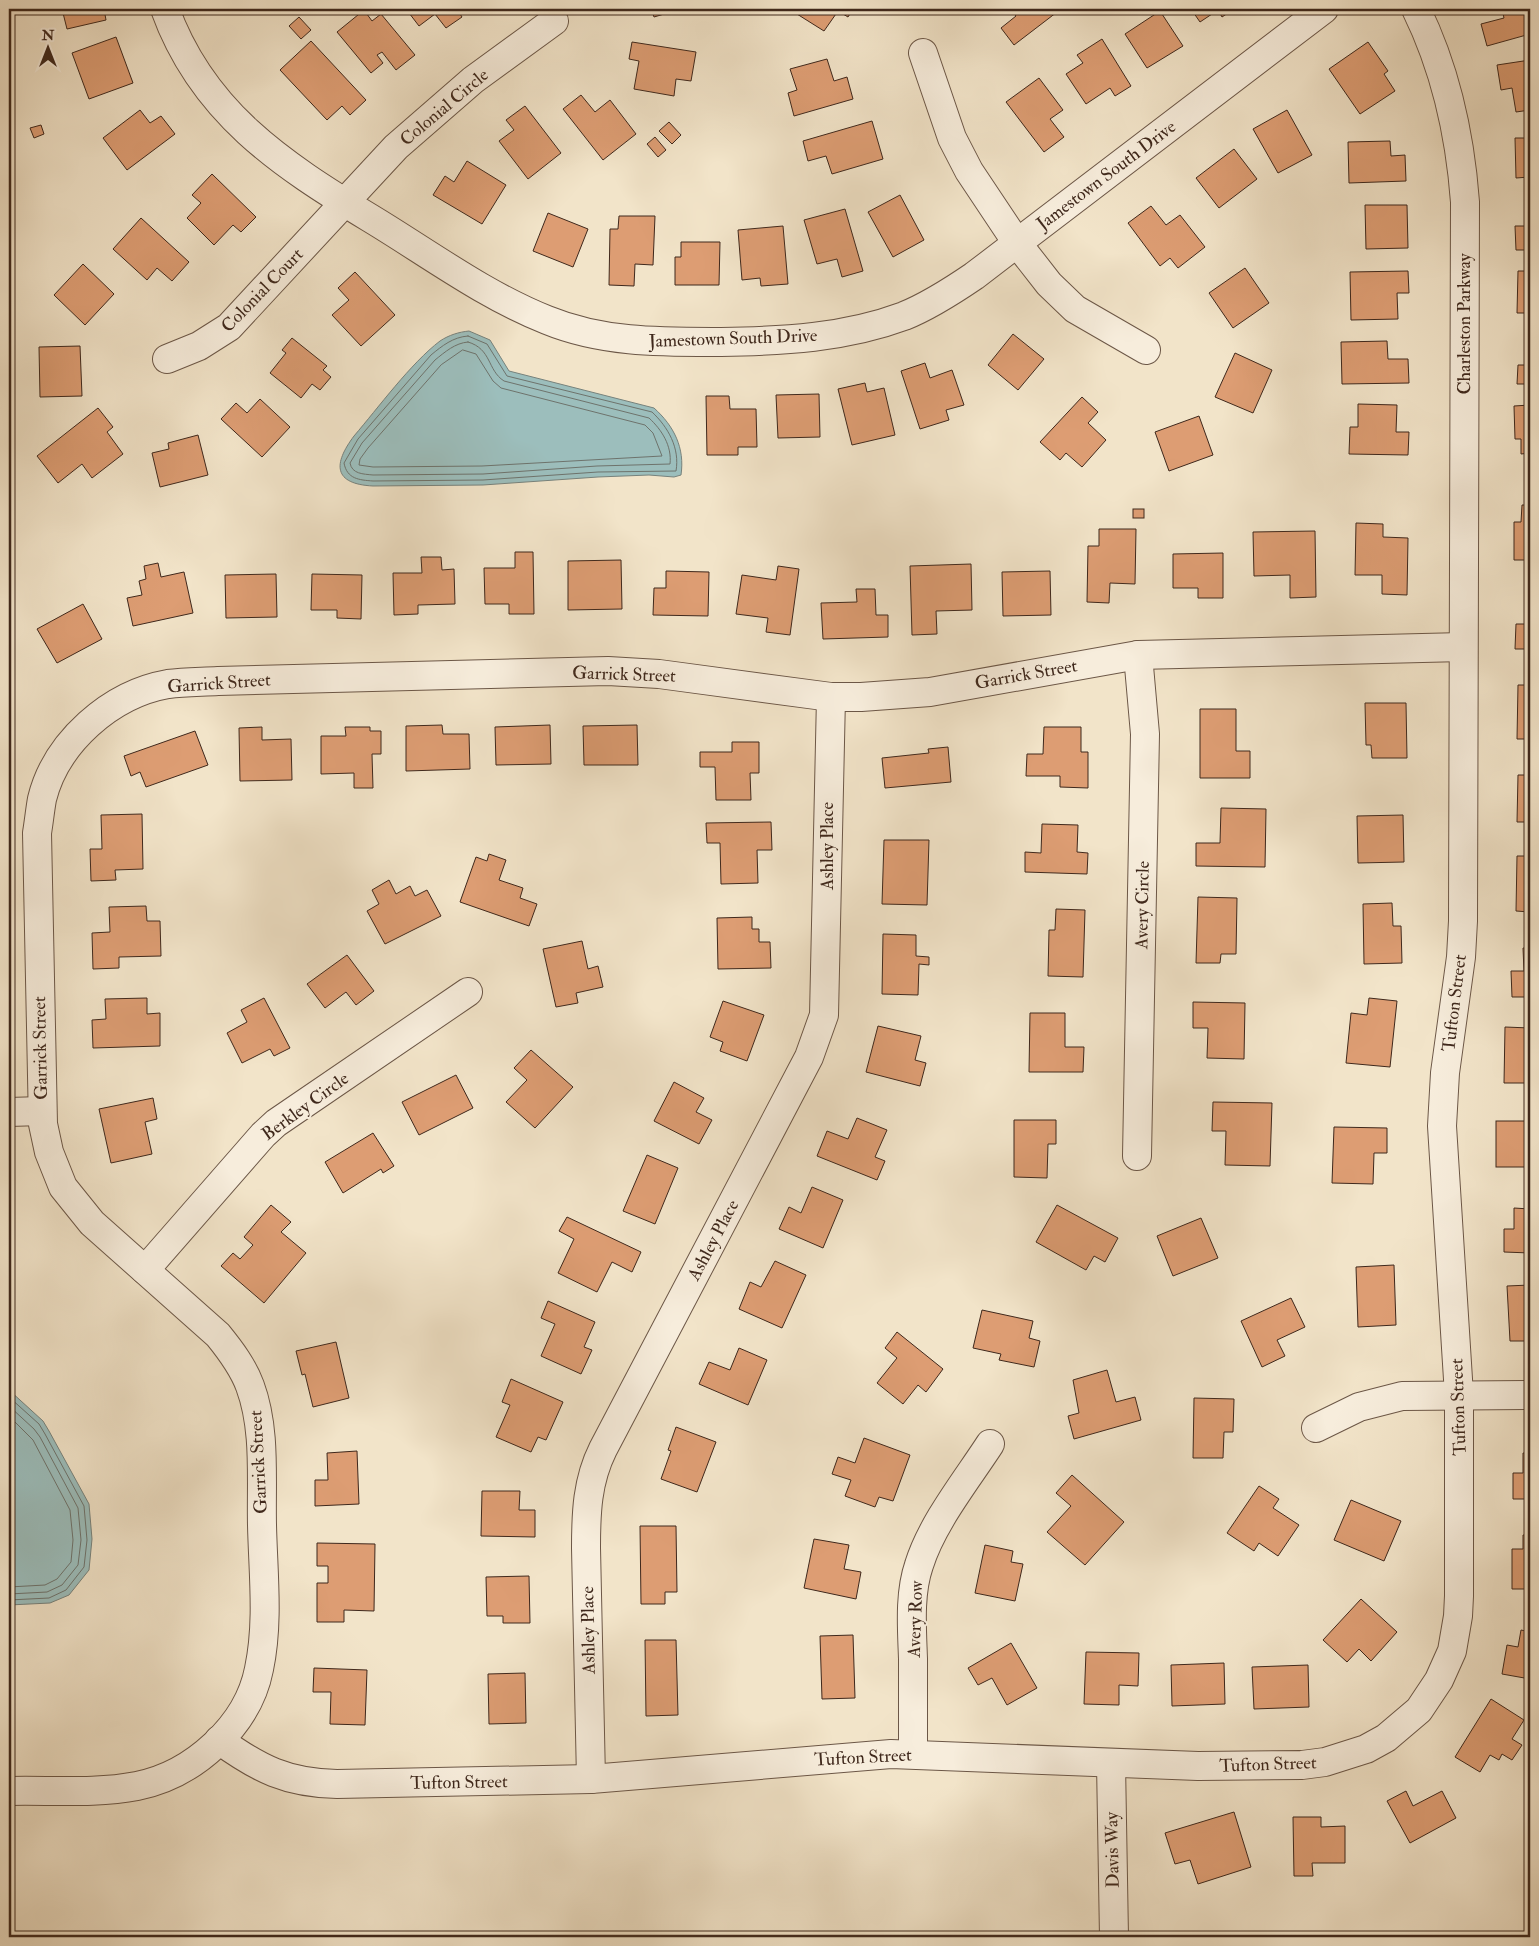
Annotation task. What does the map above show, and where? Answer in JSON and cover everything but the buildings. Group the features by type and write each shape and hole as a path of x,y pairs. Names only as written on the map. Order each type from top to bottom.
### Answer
{"street":[{"name":"Jamestown South Drive","path":"165,9 201,78 227,112 267,150 343,202 513,306 580,331 611,338 642,341 773,341 810,338 857,330 905,315 926,306 974,276 1324,9"},
{"name":"Charleston Parkway","path":"1416,9 1435,49 1448,94 1459,140 1463,176 1465,221 1463,647"},
{"name":"Colonial Circle","path":"343,202 422,123 473,80 554,21"},
{"path":"923,53 952,138 969,170 1017,243 1049,284 1075,309 1146,350"},
{"name":"Colonial Court","path":"167,359 199,346 229,327 343,202"},
{"name":"Garrick Street","path":"9,1791 138,1786 159,1780 182,1769 202,1756 232,1725 257,1679 261,1656 263,1603 261,1445 257,1411 250,1384 243,1370 218,1335 92,1223 63,1187 49,1152 42,1111 37,833 42,798 52,774 71,740 97,717 131,696 167,684 218,681 608,671 659,674 831,697 910,695 1138,655 1463,647"},
{"name":"Tufton Street","path":"219,1740 262,1769 311,1784 591,1779 828,1758 913,1754 1198,1766 1302,1765 1326,1762 1366,1750 1386,1738 1419,1710 1444,1669 1452,1651 1458,1616 1459,1395 1442,1126 1445,1073 1461,957 1463,921 1463,647"},
{"name":"Avery Circle","path":"1137,1156 1145,734 1138,655"},
{"name":"Ashley Place","path":"591,1779 586,1548 586,1509 590,1487 601,1455 809,1057 822,1026 826,975 827,776 831,697"},
{"name":"Berkley Circle","path":"145,1270 263,1134 276,1123 468,992"},
{"path":"9,1112 42,1111"},
{"path":"1316,1428 1345,1412 1378,1401 1402,1396 1530,1395"},
{"name":"Avery Row","path":"913,1754 912,1625 918,1566 925,1548 940,1522 990,1444"},
{"name":"Davis Way","path":"1111,1763 1114,1937"}],"water":[{"path":"469,331 490,340 509,371 654,408 667,422 676,438 681,456 681,475 674,477 649,475 598,477 483,485 373,486 350,481 344,477 340,464 347,446 395,386 440,341 454,334"},
{"path":"9,1390 43,1421 89,1504 92,1539 89,1570 69,1595 50,1603 9,1605"}]}
